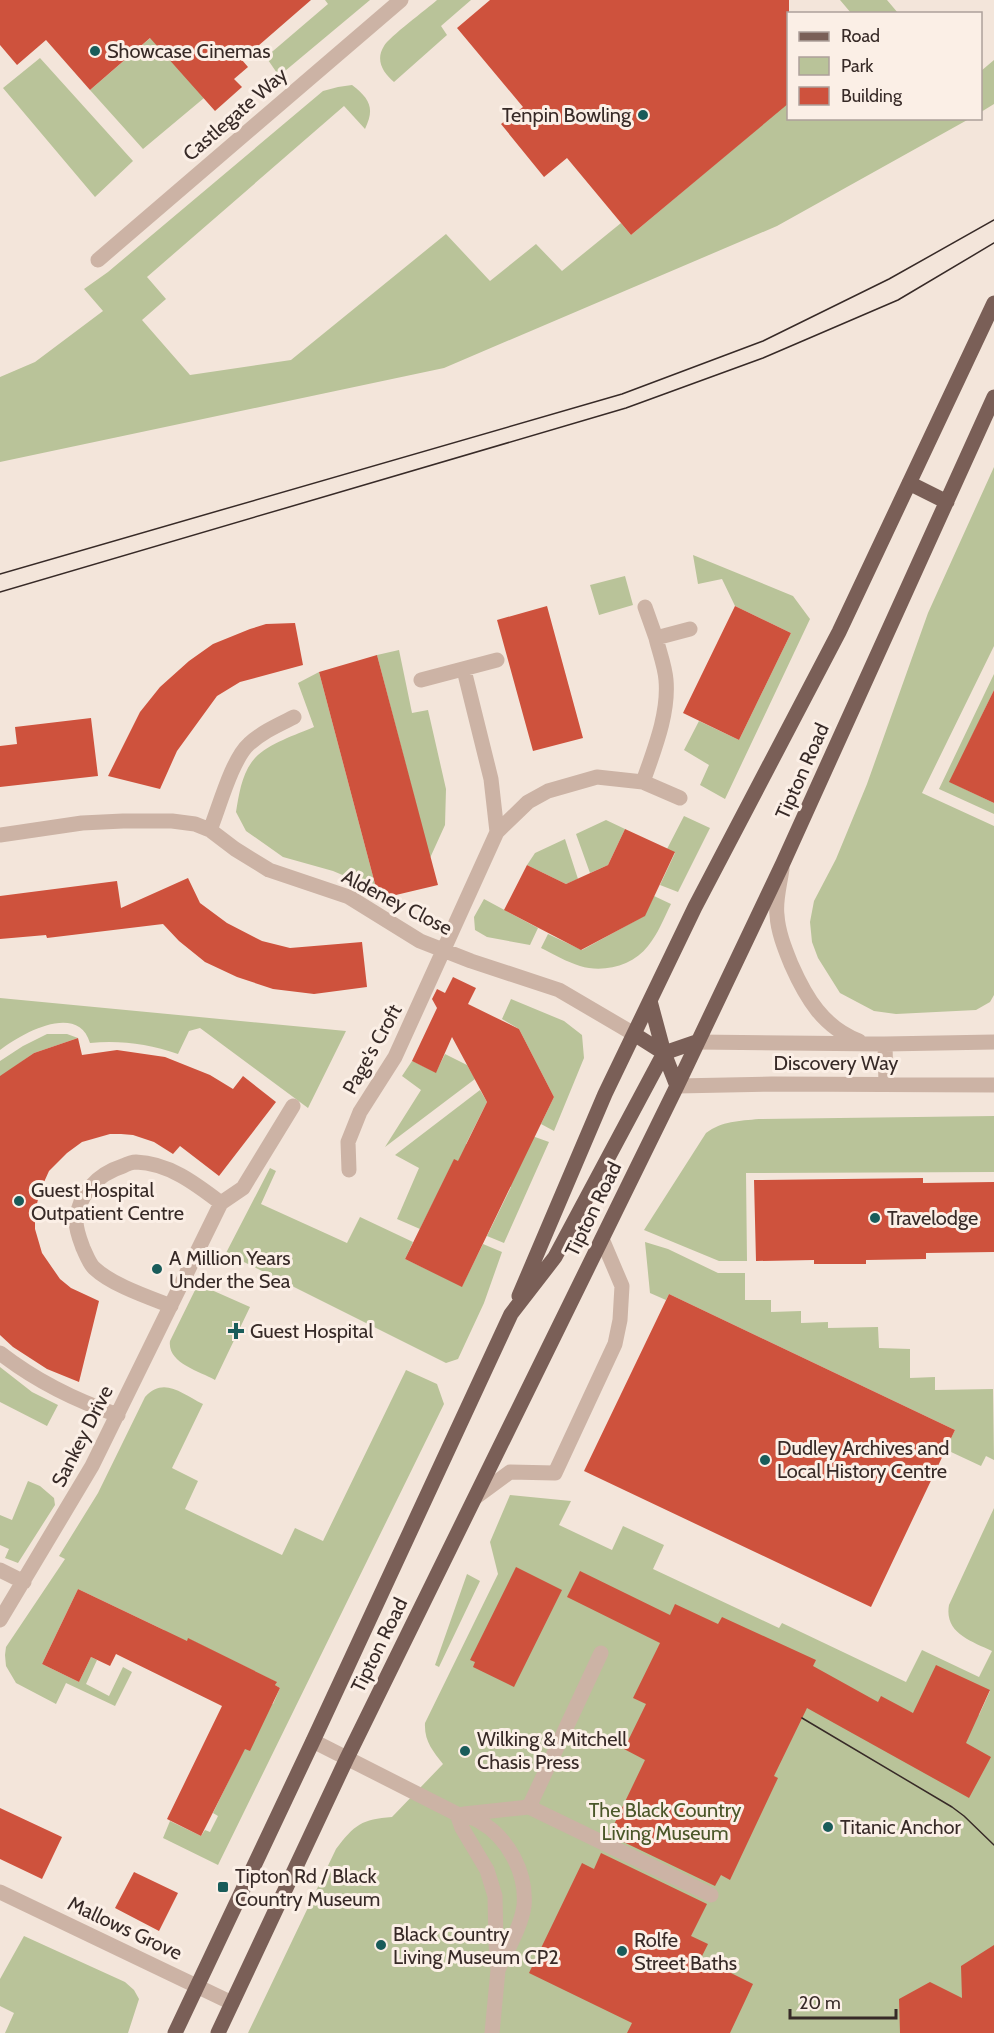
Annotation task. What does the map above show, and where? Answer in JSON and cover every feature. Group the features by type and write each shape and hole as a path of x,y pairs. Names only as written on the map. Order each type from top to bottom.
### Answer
{"main road":[{"name":"Tipton Road","path":"175,2033 502,1335 605,1094 695,907 839,632 994,303"},
{"name":"Tipton Road","path":"218,2033 347,1758 677,1086 783,863 994,398"},
{"path":"909,483 947,502"},
{"path":"650,1001 664,1053 677,1086"},
{"path":"634,1034 664,1053"},
{"path":"511,1314 555,1257 664,1053 696,1042"}],"street":[{"name":"Castlegate Way","path":"98,260 401,0"},
{"path":"643,782 655,748 664,711 666,680 656,638 645,607"},
{"path":"656,638 690,628"},
{"path":"421,680 497,660"},
{"path":"464,670 491,779 497,832"},
{"path":"210,830 233,770 246,746 260,734 294,717"},
{"path":"497,832 528,802 548,791 597,777 643,782 680,798"},
{"name":"Aldeney Close","path":"0,835 82,823 123,821 195,824 210,830 269,870 348,897 420,941 471,962 559,990 634,1034"},
{"name":"Page's Croft","path":"349,1170 348,1142 360,1112 395,1057 497,832"},
{"path":"783,863 777,914 785,949 802,990 814,1007 844,1035 868,1044"},
{"name":"Discovery Way","path":"696,1042 868,1044 994,1042"},
{"path":"885,1044 886,1085"},
{"name":"Discovery Way","path":"677,1086 994,1085"},
{"path":"221,1203 195,1183 162,1167 134,1162 109,1171 94,1181 83,1201 76,1223 79,1238 93,1267 112,1280 171,1306 221,1203 243,1188 293,1106"},
{"path":"476,1497 510,1472 555,1473 615,1344 620,1320 622,1286 602,1239"},
{"name":"Sankey Drive","path":"0,1620 76,1495 171,1306"},
{"path":"0,1353 19,1368 61,1393 118,1415"},
{"path":"0,1570 24,1582"},
{"path":"529,1807 601,1653"},
{"path":"313,1741 457,1814 478,1820 506,1843 519,1871 524,1889 524,1908 498,1970"},
{"path":"457,1814 529,1807 711,1895"},
{"path":"457,1814 462,1828 487,1870 495,1896 495,1944 498,1970 492,2033"},
{"name":"Mallows Grove","path":"0,1892 232,2003"}],"green space":[{"path":"325,0 370,0 279,76 266,57 328,4"},
{"path":"437,0 471,0 441,26 447,35 394,82 382,66 381,51 400,30"},
{"path":"840,0 887,0 897,12 850,12"},
{"path":"170,21 204,98 143,149 90,90"},
{"path":"40,58 133,161 95,197 3,88"},
{"path":"994,60 994,104 982,111 982,70"},
{"path":"352,85 367,100 370,115 365,129 344,106 147,277 166,299 142,320 190,375 291,360 446,234 490,281 536,244 562,271 621,223 631,235 787,104 787,120 967,120 777,226 444,368 0,462 0,377 35,362 103,311 84,289 108,272 323,91"},
{"path":"994,467 994,646 922,793 994,826 994,995 990,1002 976,1010 896,1014 874,1011 840,993 818,958 812,942 810,922 814,901 836,859 867,784 928,613"},
{"path":"693,555 793,596 810,619 725,799 700,785 709,765 684,750 699,721 739,740 791,633 735,606 722,579 698,584"},
{"path":"625,576 633,605 599,615 590,585"},
{"path":"399,650 412,713 428,710 446,789 445,825 430,858 377,655"},
{"path":"319,672 379,899 352,879 333,871 283,857 246,831 236,812 244,776 255,758 275,744 314,727 298,683"},
{"path":"994,674 994,690 950,782 994,803 994,814 939,789"},
{"path":"684,816 710,828 678,892 660,885 675,853 667,849"},
{"path":"606,820 625,829 608,865 590,873 576,834"},
{"path":"565,839 578,879 566,884 527,865 535,853"},
{"path":"654,896 671,904 652,941 642,953 626,963 608,968 589,968 541,948 548,934 582,950 644,916"},
{"path":"484,899 538,928 530,945 487,937 475,930 474,917"},
{"path":"0,998 346,1031 308,1108 200,1028 189,1031 178,1054 134,1044 90,1043 84,1031 74,1024 62,1023 35,1030 0,1050"},
{"path":"511,999 564,1021 582,1035 584,1058 554,1131 541,1124 554,1097 519,1029 502,1019"},
{"path":"47,1034 67,1034 78,1038 34,1053 0,1077 0,1061"},
{"path":"445,1054 467,1065 475,1079 385,1147 421,1090 402,1076 412,1061 436,1072"},
{"path":"480,1090 487,1102 466,1144 535,1137 549,1142 504,1243 487,1236 511,1187 454,1160 420,1229 397,1219 419,1168 395,1155"},
{"path":"994,1116 994,1172 746,1173 747,1261 719,1261 644,1230 706,1133 725,1124 759,1119"},
{"path":"270,1168 276,1171 261,1204 347,1243 360,1217 413,1242 405,1259 462,1286 483,1244 502,1252 484,1303 458,1359 446,1363 226,1253"},
{"path":"645,1242 668,1249 718,1273 745,1273 745,1300 771,1300 771,1312 801,1311 801,1323 828,1322 828,1328 878,1327 879,1348 910,1349 910,1378 935,1377 935,1390 993,1389 994,1460 986,1456 981,1466 951,1452 946,1449 955,1430 669,1294 666,1300 650,1293"},
{"path":"198,1284 250,1307 215,1380 179,1361 170,1349 170,1341"},
{"path":"0,1367 32,1392 58,1405 47,1426 0,1402"},
{"path":"406,1370 437,1384 444,1404 218,1865 163,1838 170,1821 201,1836 205,1830 210,1832 218,1816 213,1813 267,1702 273,1704 280,1688 275,1685 276,1682 189,1639 177,1661 164,1630 78,1589 42,1664 79,1682 91,1657 97,1660 86,1684 109,1696 123,1667 132,1672 115,1706 66,1683 56,1704 16,1683 6,1666 6,1647 65,1559 59,1556 98,1493 145,1397 152,1391 166,1387 203,1404 172,1468 198,1481 185,1509 282,1555 295,1528 323,1541"},
{"path":"28,1481 40,1486 54,1498 55,1505 18,1563 5,1558 9,1549 0,1545 0,1515 12,1520"},
{"name":"The Black Country Living Museum","path":"510,1495 571,1501 559,1525 612,1550 623,1526 664,1545 653,1569 779,1628 782,1623 906,1682 922,1650 979,1677 992,1651 961,1635 955,1629 949,1615 949,1605 994,1508 994,2033 248,2033 336,1849 348,1834 360,1825 373,1819 392,1817 443,1764 428,1740 425,1723 498,1574 490,1542","holes":["956,1675 990,1691 979,1715 944,1700"]},
{"path":"467,1574 480,1581 439,1667 435,1665"},
{"path":"24,1936 125,1982 134,1990 139,1999 128,2033 5,2033 14,2013 0,2006 0,1979"}],"building":[{"name":"Showcase Cinemas","path":"0,0 311,0 242,60 248,67 234,79 242,87 215,111 150,38 90,90 46,40 17,65 0,45"},
{"name":"Tenpin Bowling","path":"490,0 789,0 787,105 631,235 567,158 544,177 501,124 523,107 457,28"},
{"path":"547,606 583,738 533,751 497,620"},
{"path":"735,606 791,633 739,740 683,713"},
{"path":"295,623 303,665 240,682 217,696 177,751 160,789 108,776 140,712 160,687 189,661 213,644 250,629 266,624"},
{"path":"377,655 438,885 379,899 319,672"},
{"path":"994,690 994,803 949,782"},
{"path":"91,718 98,776 0,787 0,746 17,744 15,727"},
{"path":"625,829 675,852 645,916 581,950 504,910 527,865 566,884 608,865"},
{"path":"188,878 200,903 227,923 262,941 290,948 362,942 367,987 314,994 273,989 237,977 205,962 179,941 163,924 47,938 46,935 0,939 0,896 117,881 121,908"},
{"path":"453,977 476,988 468,1004 519,1029 554,1097 462,1287 405,1259 454,1159 458,1161 487,1102 452,1037 436,1073 412,1061 437,1008 432,999 437,989 445,993"},
{"name":"Guest Hospital Outpatient Centre","path":"78,1038 82,1055 117,1050 165,1057 210,1075 233,1089 243,1076 276,1102 219,1176 180,1146 173,1154 154,1142 133,1135 121,1134 110,1134 82,1142 49,1171 40,1191 35,1212 35,1229 42,1253 60,1279 71,1288 99,1301 79,1382 47,1369 13,1347 0,1335 0,1076 34,1053"},
{"name":"Travelodge","path":"923,1178 923,1183 994,1182 994,1252 926,1253 926,1259 866,1260 866,1264 814,1264 814,1260 756,1261 754,1180"},
{"name":"Dudley Archives and Local History Centre","path":"669,1294 955,1430 871,1607 584,1471"},
{"path":"516,1567 562,1590 514,1687 473,1667 475,1662 470,1660"},
{"path":"580,1571 670,1615 675,1604 718,1624 722,1617 816,1660 813,1666 878,1702 881,1696 913,1713 936,1665 990,1690 966,1743 991,1757 969,1798 807,1708 774,1776 778,1778 730,1880 721,1875 715,1886 609,1835 645,1760 624,1749 646,1704 633,1698 660,1643 567,1597"},
{"path":"78,1589 187,1641 188,1638 277,1682 275,1685 280,1688 250,1751 245,1749 201,1836 167,1819 222,1706 116,1654 110,1666 91,1657 79,1682 42,1664"},
{"path":"0,1808 62,1837 42,1879 0,1859"},
{"name":"Rolfe Street Baths","path":"601,1853 707,1904 691,1936 708,1944 701,1958 753,1984 730,2033 627,2033 632,2023 529,1973 582,1863 594,1869"},
{"path":"134,1872 178,1893 159,1931 115,1908"},
{"path":"994,1945 994,2033 900,2033 899,1999 930,1982 962,1998 961,1966"}],"tram line":[{"path":"0,574 622,394 763,341 889,279 994,220"},
{"path":"0,592 626,408 763,358 898,300 994,243"},
{"path":"802,1718 952,1807 994,1845"}],"place":[{"name":"Showcase Cinemas","path":"95,51"},
{"name":"Tenpin Bowling","path":"643,115"},
{"name":"Guest Hospital Outpatient Centre","path":"19,1201"},
{"name":"Travelodge","path":"875,1218"},
{"name":"A Million Years Under the Sea","path":"157,1269"},
{"name":"Guest Hospital","path":"236,1331"},
{"name":"Dudley Archives and Local History Centre","path":"765,1460"},
{"name":"Wilking & Mitchell Chasis Press","path":"465,1751"},
{"name":"Titanic Anchor","path":"828,1827"},
{"name":"Tipton Rd / Black Country Museum","path":"223,1887"},
{"name":"Black Country Living Museum CP2","path":"381,1945"},
{"name":"Rolfe Street Baths","path":"622,1951"}]}
